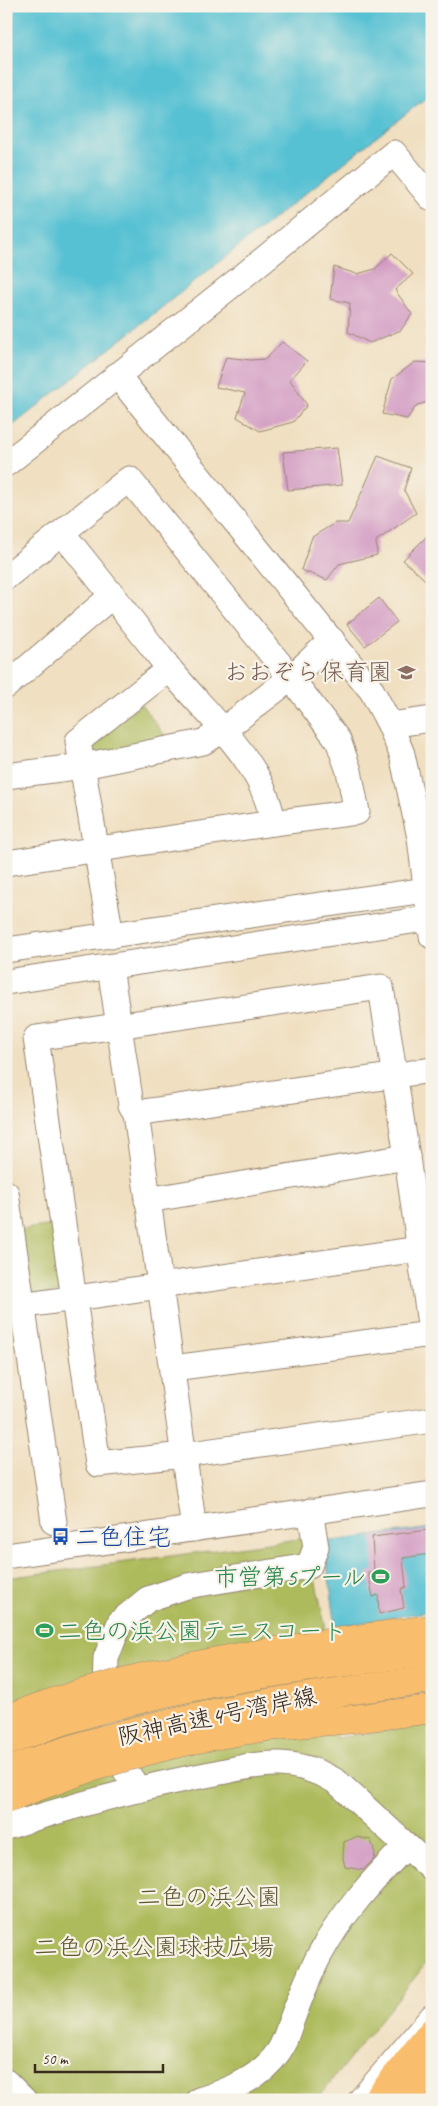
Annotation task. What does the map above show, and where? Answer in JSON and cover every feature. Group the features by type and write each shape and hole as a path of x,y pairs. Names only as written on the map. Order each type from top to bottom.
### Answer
{"main road":[{"path":"6,1719 80,1693 195,1664 432,1628"},
{"name":"阪神高速4号湾岸線","path":"6,1742 97,1712 177,1691 250,1676 432,1651"},
{"name":"阪神高速4号湾岸線","path":"6,1772 34,1761 106,1739 184,1718 257,1703 432,1679"},
{"path":"6,1799 64,1777 174,1744 236,1732 432,1709"},
{"path":"377,2100 432,2032"},
{"path":"404,2100 432,2066"}],"street":[{"path":"6,464 242,277 394,153 432,199"},
{"path":"6,982 431,925 420,838 402,754 390,725 372,691 117,376"},
{"path":"6,577 129,479 291,678 338,740 349,771 357,812 6,863"},
{"path":"62,533 170,669 250,764 268,798 273,823"},
{"path":"6,686 113,595"},
{"path":"6,776 83,766 203,742 222,731 291,678 332,640"},
{"path":"111,936 78,741 170,669"},
{"path":"390,725 432,719"},
{"path":"6,950 426,890"},
{"path":"110,967 130,1105 136,1112 194,1529"},
{"path":"172,1368 431,1337 407,1157 381,987 36,1038 98,1464 184,1455 432,1420"},
{"path":"136,1112 432,1070"},
{"path":"147,1200 407,1157"},
{"path":"6,1193 14,1307 54,1522"},
{"path":"14,1307 419,1249"},
{"path":"6,1552 7,1556 432,1494"},
{"path":"139,1790 125,1770 114,1735 105,1691 106,1658 120,1622 148,1599 186,1586 310,1566 316,1547 310,1511"},
{"path":"6,1827 44,1815 190,1778 277,1764 301,1766 321,1773 337,1782 432,1870"},
{"path":"199,2100 244,2083 258,2074 280,2050 302,1992 335,1928 370,1882 406,1846"},
{"path":"361,2100 432,2016"},
{"path":"416,2100 432,2074"},
{"path":"6,2082 24,2100"}],"green space":[{"path":"141,704 168,740 91,755 89,743"},
{"path":"54,1225 65,1292 28,1296 17,1230"},
{"name":"二色の浜公園","path":"306,1538 325,1625 336,1738 432,1724 432,1956 316,2100 6,2100 6,1578"}],"water":[{"path":"6,6 432,6 432,93 6,431"},
{"name":"市営第5プール","path":"432,1528 432,1611 336,1627 324,1542"}],"building":[{"path":"392,253 413,274 395,290 412,314 401,330 370,343 348,332 350,303 330,299 334,267 357,274 375,269"},
{"path":"282,342 307,361 290,380 307,405 293,422 260,431 237,417 245,393 216,387 226,357 251,360 266,359"},
{"path":"415,362 432,363 432,401 417,405 407,419 382,414 392,379"},
{"path":"337,448 342,485 288,490 283,452"},
{"path":"378,456 411,468 404,490 416,513 376,541 377,555 339,564 327,580 301,570 312,537 335,523 348,523"},
{"path":"432,531 432,586 403,560"},
{"path":"379,598 397,622 365,646 347,624"},
{"path":"428,1530 429,1554 403,1558 406,1587 401,1589 404,1608 379,1614 378,1595 373,1597 368,1572 374,1571 372,1537"},
{"path":"356,1837 371,1840 375,1854 374,1859 363,1870 345,1867 343,1858 344,1842"}],"place":[{"name":"おおぞら保育園","path":"406,672"},
{"name":"二色住宅","path":"61,1537"},
{"name":"市営第5プール","path":"380,1577"},
{"name":"二色の浜公園テニスコート","path":"44,1631"}],"park label":[{"name":"二色の浜公園球技広場","path":"154,1947"}]}
